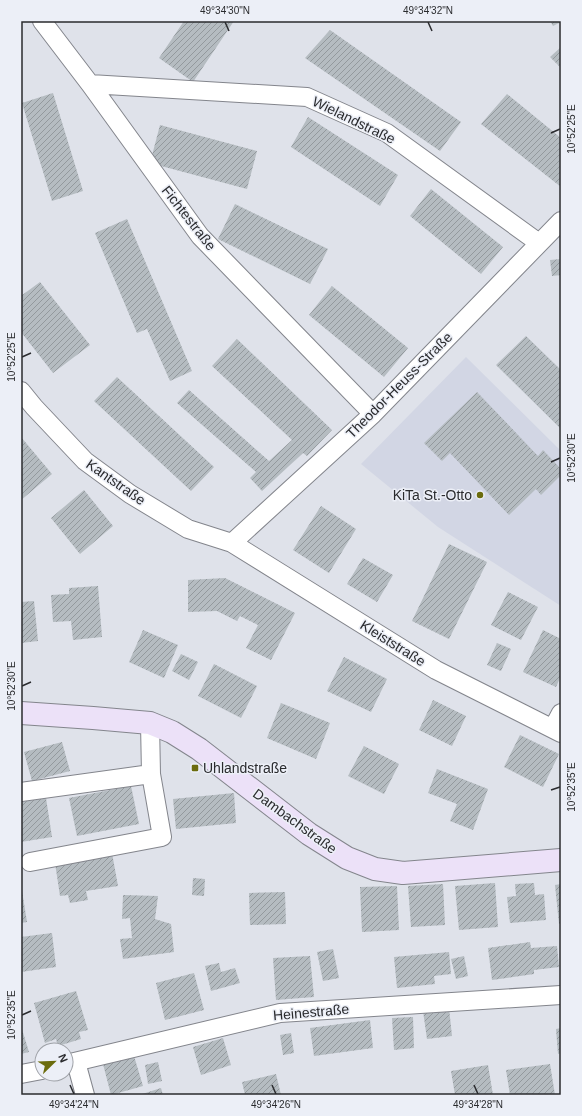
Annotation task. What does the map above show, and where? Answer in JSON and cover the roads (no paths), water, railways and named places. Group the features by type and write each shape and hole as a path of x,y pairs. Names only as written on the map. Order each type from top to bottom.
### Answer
{"street":[{"name":"Fichtestraße","path":"42,21 90,84 200,236 372,414"},
{"name":"Wielandstraße","path":"90,84 307,97 387,133 538,243"},
{"name":"Theodor-Heuss-Straße","path":"232,543 372,414 561,220"},
{"name":"Kantstraße","path":"21,391 34,407 85,461 130,494 188,529 232,543"},
{"name":"Kleiststraße","path":"232,543 436,670 558,724"},
{"name":"Dambachstraße","path":"21,713 150,723 172,732 199,749 309,834 347,858 374,869 403,873 561,860"},
{"path":"30,862 162,838 151,774 150,723"},
{"path":"21,792 151,774"},
{"name":"Heinestraße","path":"74,1062 280,1013 561,995"},
{"path":"74,1070 85,1095"},
{"path":"21,1074 34,1072"}],"place":[{"name":"KiTa St.-Otto","path":"480,495"},
{"name":"Uhlandstraße","path":"195,768"}]}
